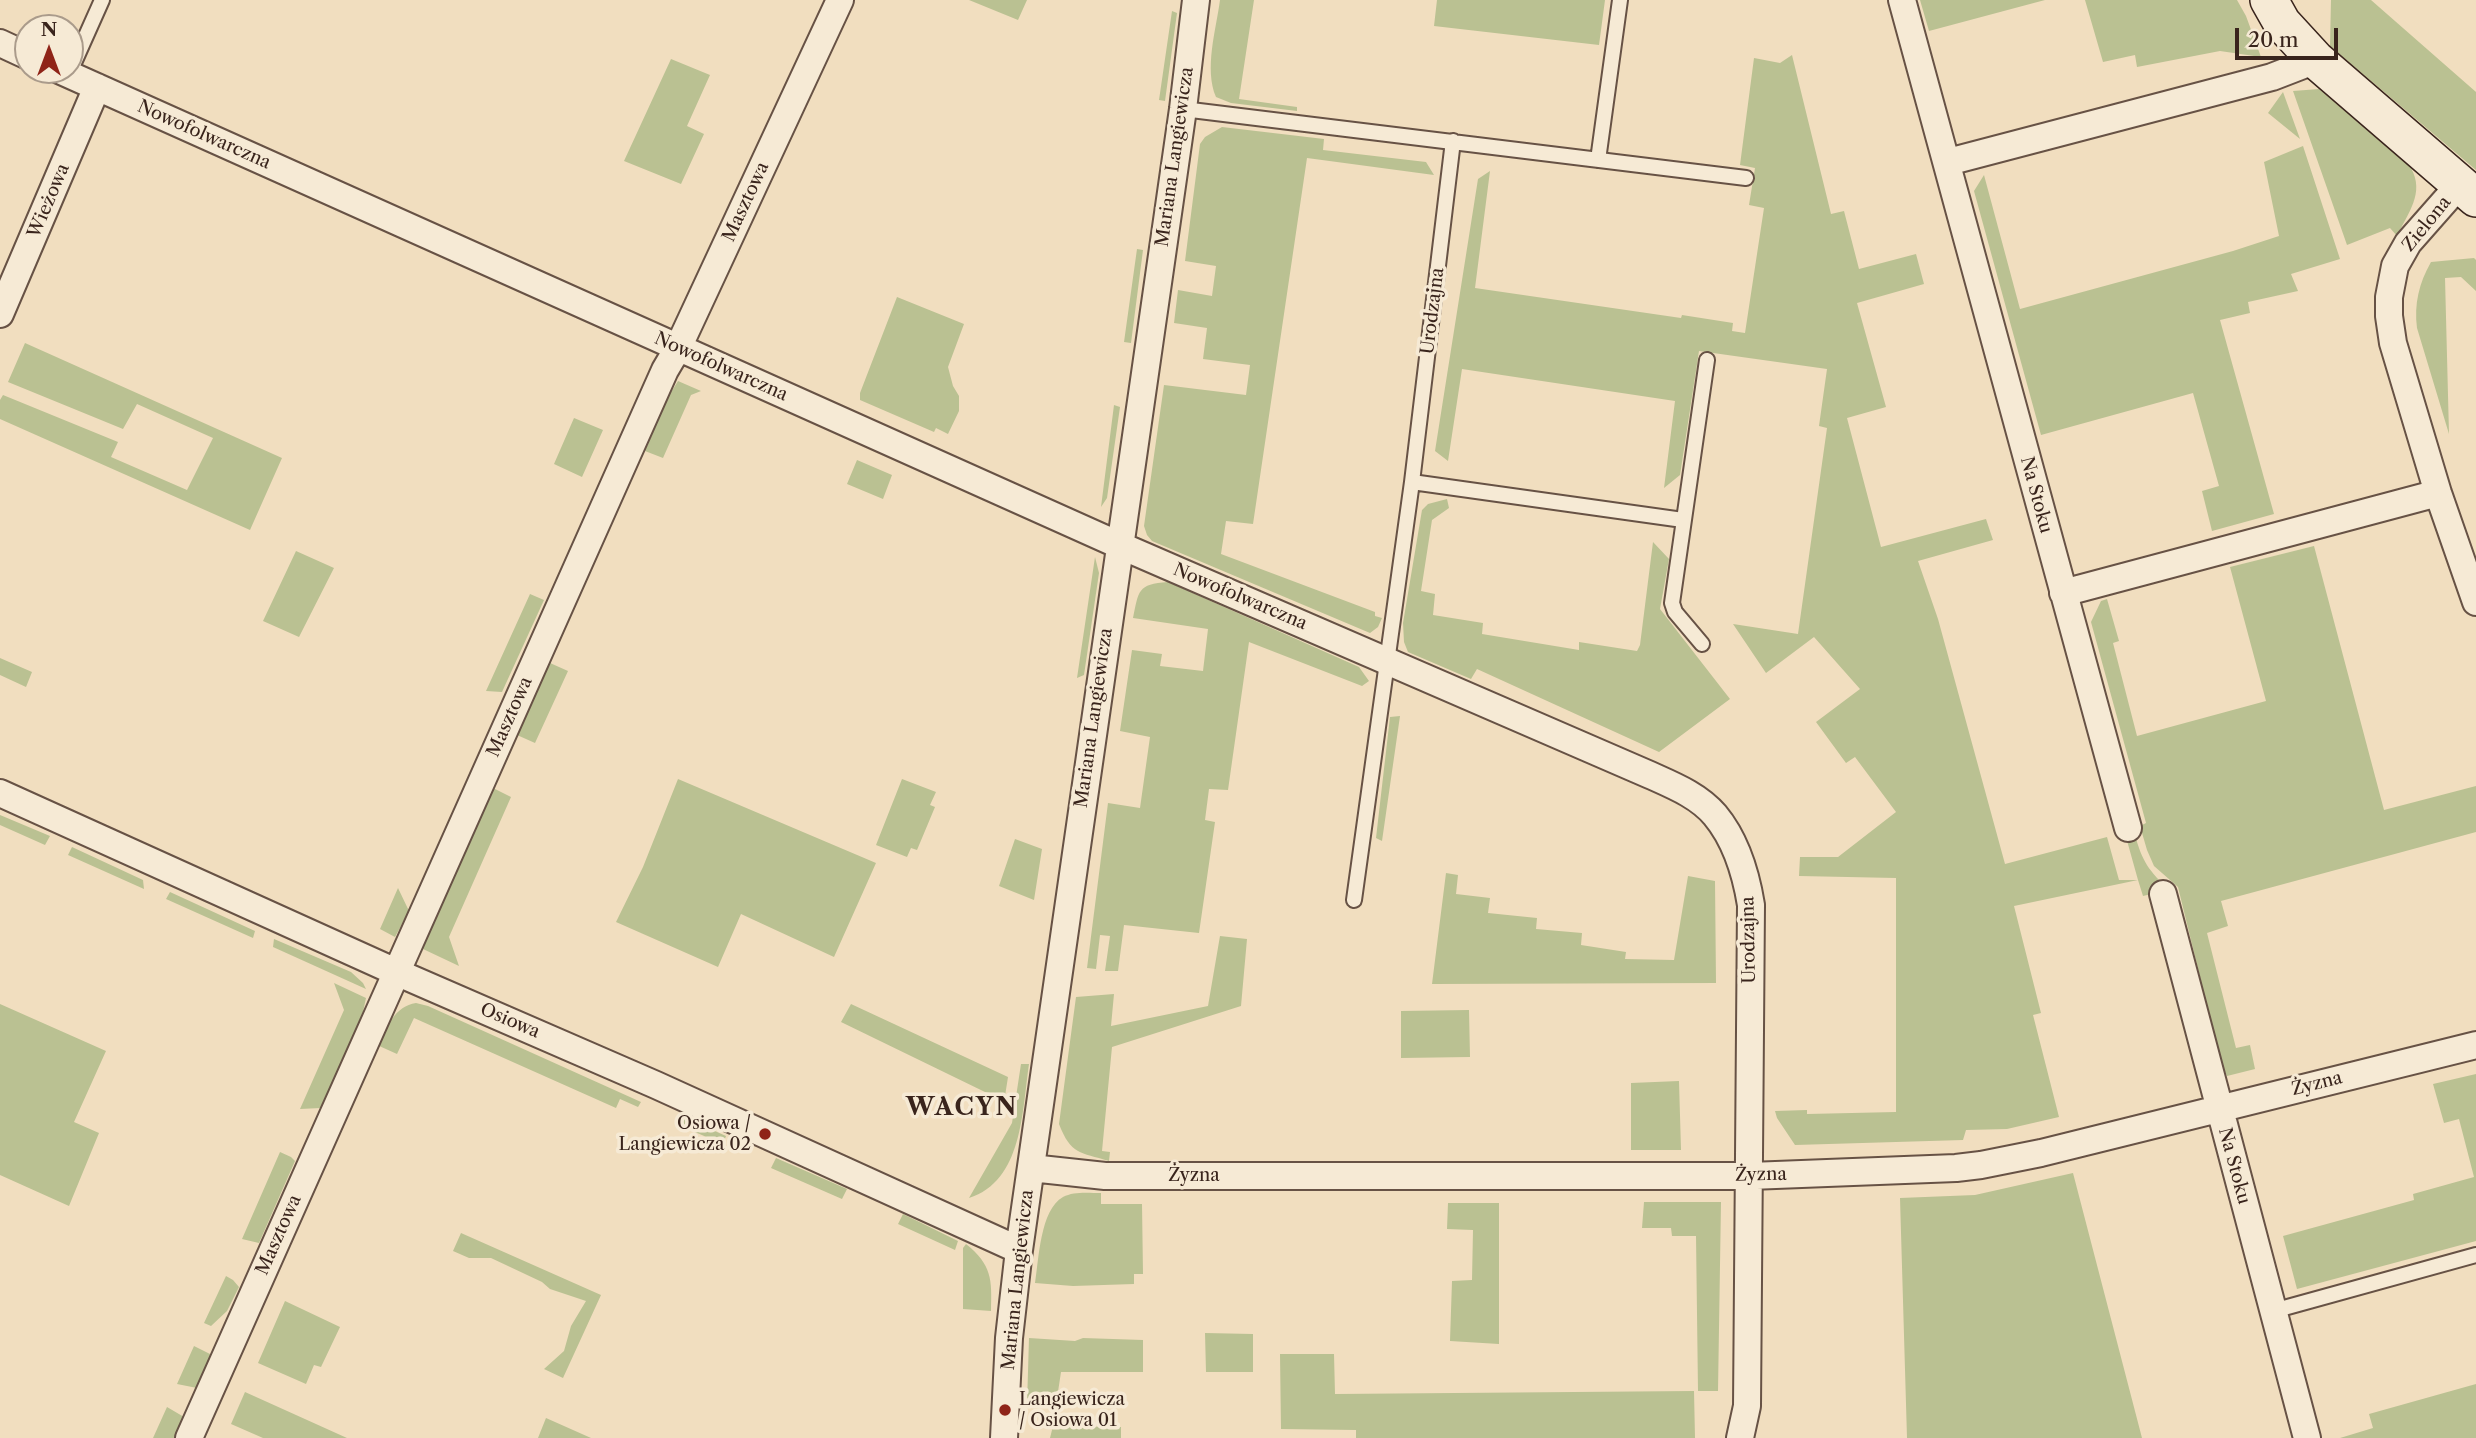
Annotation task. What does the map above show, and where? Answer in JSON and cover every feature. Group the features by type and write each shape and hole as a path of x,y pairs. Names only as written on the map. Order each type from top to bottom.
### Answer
{"street":[{"name":"Masztowa","path":"189,1438 665,370 678,348 840,0"},
{"name":"Mariana Langiewicza","path":"1004,1438 1009,1338 1019,1250 1183,109 1196,0"},
{"name":"Na Stoku","path":"1902,0 2128,828"},
{"name":"Zielona","path":"2269,0 2282,23 2316,61 2468,191 2408,243 2395,266 2389,297 2393,343 2438,493 2476,602"},
{"path":"1948,162 2272,77 2316,61"},
{"name":"Nowofolwarczna","path":"84,81 1119,545 1386,660"},
{"name":"Wieżowa","path":"0,314 97,87"},
{"path":"2063,593 2438,493"},
{"name":"Urodzajna","path":"1386,660 1686,792 1714,814 1743,868 1751,905 1750,1176 1747,1406 1740,1438"},
{"name":"Osiowa","path":"0,793 1019,1250"},
{"name":"Na Stoku","path":"2163,894 2307,1438"},
{"name":"Żyzna","path":"1031,1168 1105,1177 1750,1176 1982,1166 2476,1045"}],"lane":[{"path":"84,34 102,0"},
{"path":"1598,160 1620,0"},
{"path":"1183,109 1746,178"},
{"name":"Urodzajna","path":"1353,901 1412,482 1453,141"},
{"path":"1702,644 1675,612 1672,603 1707,360"},
{"path":"1412,482 1683,520"},
{"path":"2273,1311 2476,1255"}],"green space":[{"path":"969,0 1027,0 1018,20"},
{"path":"1220,0 1254,0 1239,99 1297,107 1297,111 1231,103 1216,97 1211,62"},
{"path":"1437,0 1605,0 1599,45 1434,26"},
{"path":"1920,0 2045,0 1929,31"},
{"path":"2085,0 2237,0 2261,57 2220,51 2137,67 2135,55 2103,62"},
{"path":"2331,0 2371,0 2476,92 2476,170 2330,46"},
{"path":"1172,11 1177,13 1165,101 1159,100"},
{"path":"1792,55 1831,214 1844,211 1859,269 1916,254 1924,284 1857,303 1886,407 1847,418 1881,547 1986,519 1993,540 1918,561 1938,619 2005,864 2107,837 2119,880 2138,880 2014,906 2041,1013 2033,1015 2059,1117 2007,1129 1966,1130 1963,1140 1795,1145 1775,1111 1807,1110 1807,1114 1896,1112 1896,878 1799,876 1800,857 1838,857 1896,812 1855,757 1846,763 1816,722 1860,689 1814,637 1766,673 1733,624 1798,634 1827,428 1819,426 1827,369 1699,351 1680,475 1664,488 1675,401 1462,369 1448,461 1435,451 1478,179 1490,171 1475,288 1733,323 1732,331 1745,333 1764,208 1749,205 1755,168 1740,165 1754,58 1780,63"},
{"path":"671,59 710,75 687,126 704,134 681,184 624,161"},
{"path":"2319,89 2411,168 2415,177 2416,194 2397,236 2390,228 2347,245 2293,91"},
{"path":"2283,92 2300,139 2268,113"},
{"path":"1222,127 1324,139 1323,150 1426,162 1434,175 1307,158 1253,524 1226,521 1221,554 1375,612 1375,616 1382,618 1378,627 1370,633 1152,541 1144,526 1164,385 1246,395 1250,365 1203,359 1207,328 1174,323 1178,290 1212,296 1216,266 1185,261 1200,144 1205,137"},
{"path":"2303,146 2340,259 2291,274 2298,291 2248,302 2250,313 2220,320 2274,514 2212,531 2202,491 2219,486 2193,393 2041,435 1974,191 1984,175 2020,309 2279,236 2264,162"},
{"path":"1137,249 1143,250 1131,343 1124,342"},
{"path":"2474,258 2476,291 2461,277 2445,278 2449,434 2417,328 2417,302 2423,278 2431,262"},
{"path":"897,297 964,324 948,367 959,396 959,411 948,434 936,428 934,432 860,400 860,393"},
{"path":"25,343 282,458 250,530 0,419 0,400 3,395 118,442 111,457 187,490 213,438 137,404 123,429 8,382"},
{"path":"678,381 701,391 691,395 663,458 645,451 668,397"},
{"path":"1114,405 1120,407 1107,498 1101,507"},
{"path":"574,418 603,430 582,477 554,464"},
{"path":"857,460 892,475 883,499 847,484"},
{"path":"1447,499 1449,508 1432,520 1421,591 1435,594 1433,615 1483,623 1482,634 1579,650 1579,642 1637,651 1653,542 1669,559 1660,609 1730,699 1659,752 1477,669 1471,679 1408,652 1404,642 1403,623 1422,510 1428,504"},
{"path":"2314,546 2384,810 2476,786 2476,832 2221,901 2228,926 2207,933 2236,1048 2250,1045 2255,1069 2227,1076 2221,1063 2178,887 2154,866 2147,850 2140,826 2146,823 2091,622 2101,601 2107,599 2119,641 2113,643 2137,736 2266,701 2230,567"},
{"path":"296,551 334,568 299,637 263,621"},
{"path":"1095,557 1099,573 1084,675 1077,678"},
{"path":"1168,582 1359,667 1369,681 1362,686 1249,642 1228,790 1209,789 1205,820 1215,822 1199,933 1124,925 1118,971 1105,971 1110,936 1100,935 1096,969 1087,968 1108,803 1140,808 1150,737 1120,731 1132,650 1162,654 1160,666 1203,671 1208,629 1133,618 1141,591 1150,585"},
{"path":"530,594 544,600 502,692 486,691"},
{"path":"0,658 32,672 26,687 0,675"},
{"path":"550,663 568,671 535,743 517,735"},
{"path":"1400,716 1382,841 1376,838 1390,717"},
{"path":"678,779 876,863 834,957 741,914 718,967 616,922 643,867"},
{"path":"902,779 936,792 930,805 935,807 917,850 911,848 907,857 876,845"},
{"path":"493,788 511,797 449,937 459,966 423,949"},
{"path":"0,815 50,836 45,845 0,825"},
{"path":"2135,835 2147,865 2169,890 2143,896 2126,837"},
{"path":"1015,839 1042,849 1034,900 999,886"},
{"path":"72,847 143,880 144,889 68,855"},
{"path":"1446,873 1458,875 1456,894 1490,898 1488,913 1537,918 1536,929 1582,933 1581,945 1626,952 1625,959 1674,960 1688,876 1715,881 1716,983 1432,984"},
{"path":"398,888 409,911 395,937 380,929"},
{"path":"170,892 255,931 253,938 166,899"},
{"path":"1220,936 1247,939 1241,1006 1112,1047 1102,1151 1110,1152 1109,1161 1084,1154 1072,1147 1059,1124 1076,997 1114,994 1111,1026 1208,1006"},
{"path":"274,939 351,972 366,989 273,947"},
{"path":"334,983 366,998 363,1012 321,1108 300,1109 344,1010"},
{"path":"416,1003 641,1102 638,1107 620,1099 616,1108 414,1018 397,1054 377,1045 397,1013"},
{"path":"0,1004 106,1051 74,1122 99,1133 69,1206 0,1175"},
{"path":"851,1004 1008,1077 1005,1096 985,1092 841,1022"},
{"path":"1469,1010 1470,1057 1401,1058 1401,1011"},
{"path":"1021,1064 1029,1064 1021,1123 1010,1161 987,1189 969,1198 1012,1123"},
{"path":"2476,1074 2476,1241 2297,1289 2283,1236 2414,1200 2413,1194 2474,1177 2459,1119 2444,1123 2433,1084"},
{"path":"1679,1081 1681,1150 1631,1150 1631,1083"},
{"path":"679,1115 726,1136 723,1144 676,1124"},
{"path":"280,1152 295,1161 259,1243 242,1239"},
{"path":"776,1158 847,1189 842,1199 771,1168"},
{"path":"2073,1173 2142,1438 1907,1438 1900,1198 1975,1195"},
{"path":"1101,1193 1101,1204 1142,1204 1143,1274 1134,1274 1134,1284 1073,1286 1035,1283 1045,1224 1055,1203 1072,1194"},
{"path":"1644,1202 1721,1202 1718,1391 1698,1391 1696,1236 1672,1236 1671,1228 1642,1228"},
{"path":"1448,1203 1499,1203 1499,1344 1450,1341 1452,1281 1472,1280 1473,1230 1447,1229"},
{"path":"903,1214 958,1241 955,1250 898,1224"},
{"path":"461,1233 601,1295 563,1378 544,1369 564,1351 571,1326 586,1301 550,1289 542,1282 491,1258 469,1258 453,1251"},
{"path":"966,1244 981,1259 989,1273 991,1311 963,1309 963,1248"},
{"path":"226,1276 239,1287 227,1311 211,1326 204,1323"},
{"path":"285,1301 340,1327 321,1367 314,1365 306,1384 258,1363"},
{"path":"1205,1333 1253,1334 1253,1372 1206,1372"},
{"path":"1029,1338 1075,1341 1083,1338 1143,1340 1143,1372 1061,1372 1056,1405 1027,1405"},
{"path":"194,1346 212,1355 197,1388 177,1384"},
{"path":"1280,1354 1334,1354 1335,1394 1694,1391 1695,1438 1356,1438 1356,1430 1281,1429"},
{"path":"2476,1384 2476,1438 2340,1438 2373,1428 2369,1414"},
{"path":"245,1392 347,1438 263,1438 231,1424"},
{"path":"167,1407 184,1417 175,1438 153,1438"},
{"path":"546,1418 591,1438 538,1438"},
{"path":"1053,1426 1121,1427 1121,1438 1050,1438"}],"place":[{"name":"Osiowa / Langiewicza 02","path":"765,1134"},
{"name":"Langiewicza / Osiowa 01","path":"1005,1410"}],"district":[{"name":"WACYN","path":"962,1108"}]}
